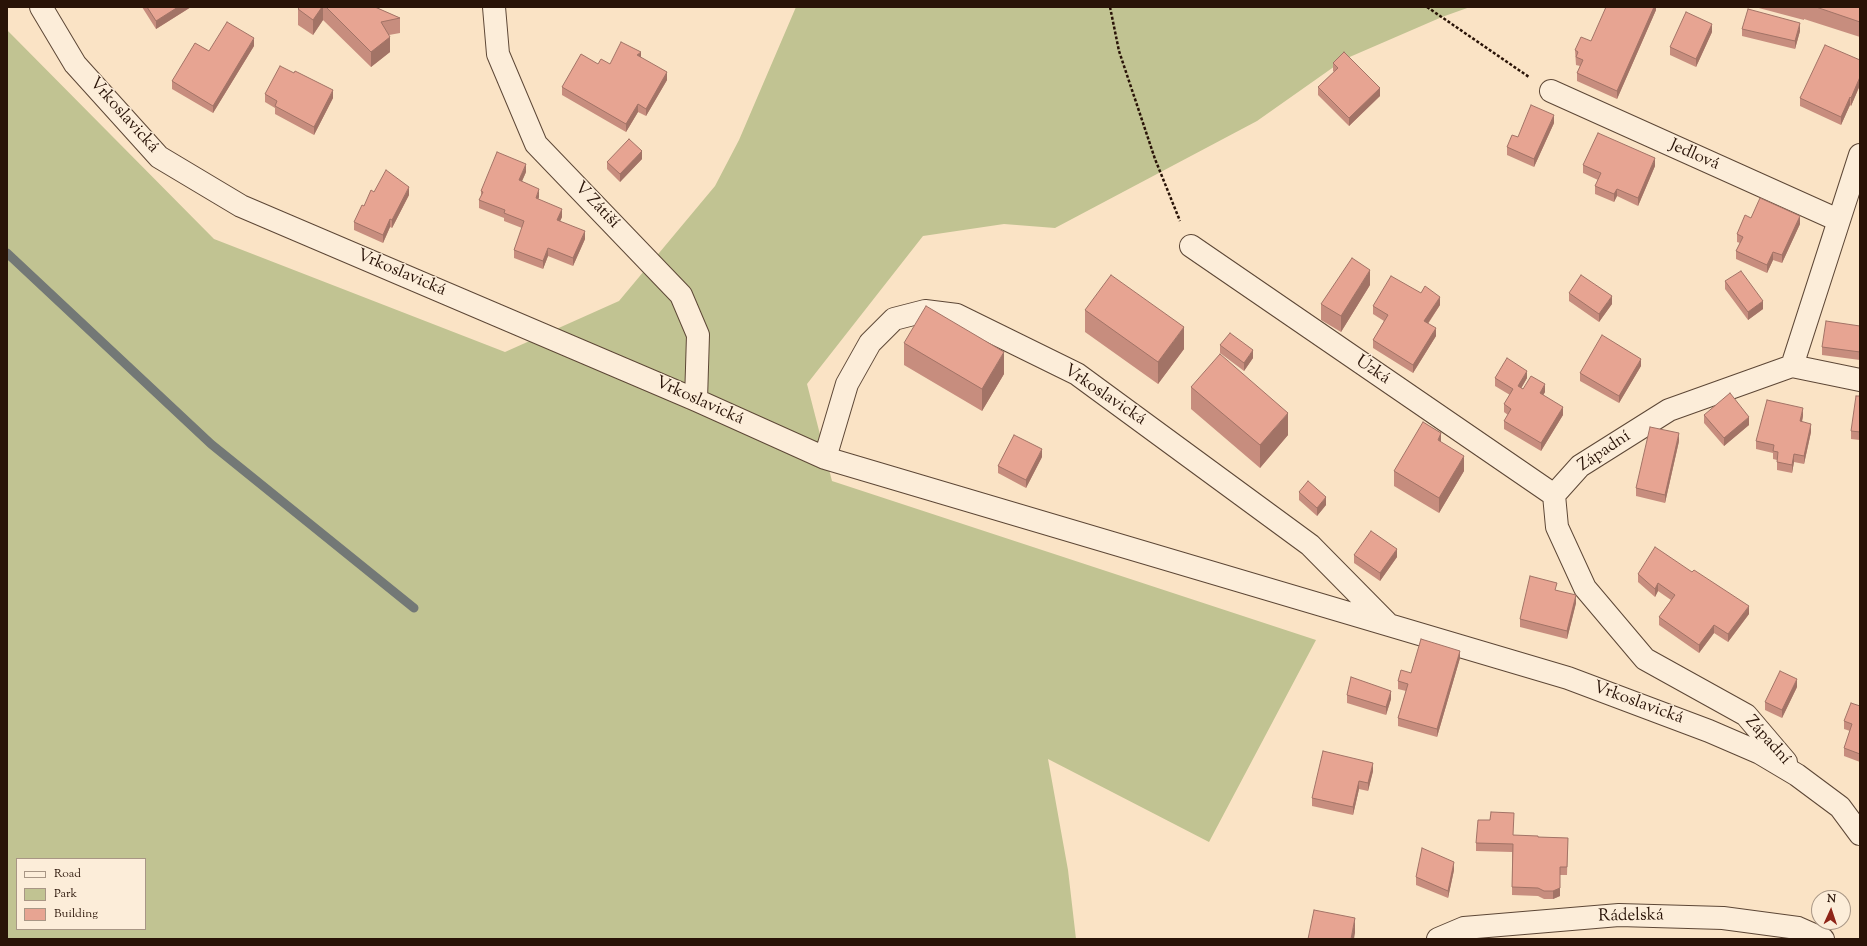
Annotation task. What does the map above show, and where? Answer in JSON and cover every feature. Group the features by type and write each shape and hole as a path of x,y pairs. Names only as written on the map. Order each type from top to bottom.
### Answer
{"street":[{"name":"Vrkoslavická","path":"41,7 75,64 159,157 241,206 696,400 825,458 1575,681 1709,731 1760,753 1797,775 1840,807 1860,834"},
{"name":"V Zátiší","path":"494,7 498,54 536,144 681,295 698,334 696,400"},
{"name":"Jedlová","path":"1551,92 1838,220"},
{"path":"1860,155 1792,366 1860,380"},
{"name":"Úzká","path":"1191,246 1554,495"},
{"name":"Vrkoslavická","path":"825,458 847,384 870,344 894,319 925,311 957,315 1077,374 1310,545 1389,625"},
{"name":"Západní","path":"1792,366 1669,410 1580,466 1554,495 1557,527 1585,588 1645,659 1746,715 1797,775"},
{"name":"Rádelská","path":"1438,939 1464,928 1619,915 1723,918 1798,928 1823,939"}],"path":[{"path":"1110,7 1119,51 1155,159 1191,246"},
{"path":"1427,7 1551,92"}],"green space":[{"path":"796,7 1470,7 1442,17 1345,59 1257,121 1055,228 1004,224 923,236 807,384 832,481 1316,640 1209,842 1048,759 1068,870 1076,939 7,939 7,30 214,239 505,352 619,301 715,186 739,140"}],"building":[{"path":"147,7 178,7 156,21"},
{"path":"300,7 322,7 313,20 298,9"},
{"path":"326,7 375,7 400,18 381,22 390,37 371,52"},
{"path":"1606,7 1654,7 1617,91 1577,73 1583,60 1576,57 1578,52 1575,50 1581,37 1591,41"},
{"path":"1816,7 1860,7 1860,22"},
{"path":"1748,9 1800,23 1795,41 1742,29"},
{"path":"1686,12 1712,24 1696,59 1670,47"},
{"path":"227,22 254,38 213,106 172,81 195,43 209,51"},
{"path":"621,42 641,52 637,55 667,72 646,109 638,104 626,124 562,87 581,54 598,64 601,59 610,64"},
{"path":"1825,45 1860,60 1860,77 1841,117 1800,98"},
{"path":"1344,52 1380,88 1349,118 1318,87 1338,68 1333,63"},
{"path":"280,66 294,73 295,71 333,90 314,127 275,106 277,101 265,94"},
{"path":"1531,105 1554,115 1534,159 1507,147 1512,135 1518,137"},
{"path":"1598,133 1655,158 1638,198 1617,189 1614,194 1595,186 1601,173 1583,165"},
{"path":"629,139 642,151 620,174 607,162"},
{"path":"497,152 526,164 519,180 539,189 536,198 562,209 557,220 585,231 573,258 548,248 543,261 514,250 524,221 504,213 505,210 479,200 483,192 481,191"},
{"path":"386,170 409,187 392,220 390,219 383,235 354,222 362,205 364,206 371,190 374,192"},
{"path":"1760,198 1800,216 1782,255 1773,252 1767,265 1736,251 1743,237 1737,234 1745,215 1751,218"},
{"path":"1352,258 1370,270 1341,316 1321,304"},
{"path":"1741,271 1763,301 1748,312 1725,281"},
{"path":"1111,275 1184,327 1158,362 1085,310"},
{"path":"1581,275 1612,296 1599,314 1569,293"},
{"path":"1391,276 1421,293 1425,286 1440,297 1424,321 1436,328 1413,365 1373,340 1388,315 1373,306"},
{"path":"926,306 1004,352 982,389 904,343"},
{"path":"1826,321 1860,326 1860,352 1822,347"},
{"path":"1230,333 1253,350 1244,363 1220,345"},
{"path":"1602,335 1641,359 1619,396 1580,373"},
{"path":"1220,354 1288,413 1260,445 1191,387"},
{"path":"1507,358 1527,371 1518,386 1523,389 1531,376 1545,384 1540,393 1563,407 1541,443 1504,421 1511,409 1504,404 1513,389 1495,378"},
{"path":"1730,393 1749,417 1724,438 1704,415"},
{"path":"1856,396 1860,396 1860,432 1851,431"},
{"path":"1767,400 1803,408 1800,421 1811,424 1804,456 1794,454 1792,465 1777,462 1778,452 1773,451 1774,445 1756,441"},
{"path":"1423,422 1441,433 1438,440 1464,456 1439,498 1394,471"},
{"path":"1650,427 1679,433 1665,495 1636,488"},
{"path":"1014,435 1042,449 1026,480 998,466"},
{"path":"1308,481 1326,497 1317,508 1299,492"},
{"path":"1371,531 1397,549 1380,573 1354,555"},
{"path":"1655,547 1692,572 1694,570 1749,606 1728,634 1714,625 1699,645 1659,617 1675,595 1658,583 1655,589 1638,574"},
{"path":"1530,576 1557,583 1555,590 1576,595 1567,631 1520,619"},
{"path":"1421,639 1460,651 1437,729 1398,718 1408,684 1398,681 1401,670 1411,673"},
{"path":"1780,671 1797,679 1782,710 1765,702"},
{"path":"1351,677 1391,691 1386,707 1347,695"},
{"path":"1851,703 1860,706 1860,754 1844,748 1852,724 1844,721"},
{"path":"1323,751 1373,763 1368,783 1359,781 1353,807 1312,798"},
{"path":"1491,812 1514,813 1513,835 1568,838 1567,867 1560,867 1560,888 1553,891 1544,891 1538,888 1512,887 1513,844 1476,843 1478,820 1490,820"},
{"path":"1422,848 1454,862 1448,891 1416,877"},
{"path":"1314,910 1355,918 1351,939 1308,939"}],"waterway":[{"path":"7,253 211,444 414,608"}]}
